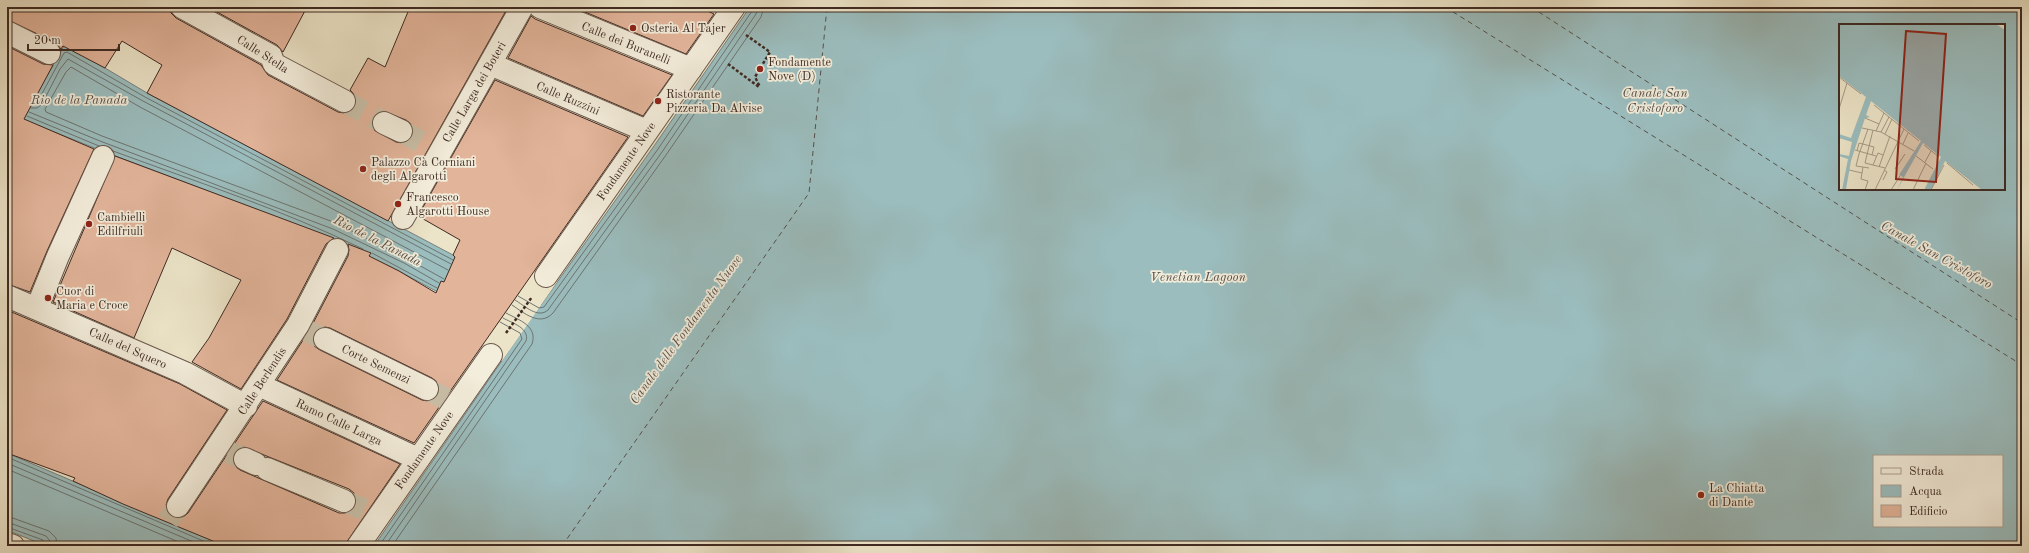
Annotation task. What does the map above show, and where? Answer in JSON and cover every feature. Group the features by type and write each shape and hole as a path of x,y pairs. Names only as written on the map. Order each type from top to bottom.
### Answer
{"street":[{"name":"Calle Stella","path":"182,7 271,56 274,64 344,101"},
{"name":"Calle Larga dei Boteri","path":"403,218 435,149 490,64 522,7"},
{"name":"Calle dei Buranelli","path":"540,7 691,69"},
{"name":"Fondamente Nove","path":"546,276 734,7"},
{"path":"7,32 49,53"},
{"name":"Calle Ruzzini","path":"490,64 647,130"},
{"path":"37,308 58,256 103,157"},
{"name":"Calle Berlendis","path":"178,506 243,458 246,406 259,384 310,332 337,250"},
{"name":"Calle del Squero","path":"7,296 186,373 246,406"},
{"name":"Corte Semenzi","path":"310,332 443,398"},
{"name":"Fondamente Nove","path":"358,546 373,514 418,459 443,398 491,355"},
{"name":"Ramo Calle Larga","path":"259,384 418,459"},
{"path":"243,458 344,501"},
{"path":"7,544 13,546"}],"path":[{"path":"727,64 760,87 755,77 770,52 741,32"},
{"path":"507,332 528,302"}],"water":[{"name":"Venetian Lagoon","path":"750,7 2022,7 2022,546 374,546 519,336 399,271 330,237 97,149 7,113 7,87 34,99 64,46 147,93 453,255 541,305 654,146"},
{"path":"7,453 225,546 46,546 7,530"}],"pier":[{"path":"555,281 557,282 502,361 500,360 516,337 495,327 521,291 540,302"}],"building":[{"path":"7,7 170,7 171,13 176,18 261,65 268,75 338,112 344,113 350,112 355,106 355,95 350,90 368,58 385,67 410,7 508,7 388,221 147,93 162,65 122,41 105,68 63,46 61,49 55,42 7,20","holes":["383,111 406,120 411,124 413,130 412,136 408,141 402,143 396,142 374,130 372,124 373,118 377,113"]},
{"path":"208,7 307,7 283,52 277,45"},
{"path":"573,7 699,7 714,14 686,54"},
{"path":"531,16 535,19 672,75 643,116 508,58"},
{"path":"7,46 43,64 53,65 24,119 94,149 47,251 30,292 7,284"},
{"path":"495,80 628,137 414,443 277,380 309,331 348,256 348,244 371,253 369,256 399,271 436,293 441,281 444,282 455,257 453,255 460,240 418,216","holes":["325,327 330,328 432,378 437,382 439,388 438,395 434,400 422,400 314,346 314,334 318,329"]},
{"path":"115,156 334,238 326,244 287,319 241,389 192,362 209,338 241,280 172,248 134,338 53,302"},
{"path":"7,310 180,384 227,410 168,499 166,505 167,511 171,517 183,517 188,513 263,401 400,464 344,546 225,546 123,504 73,481 75,478 7,453","holes":["244,447 349,489 354,493 356,499 355,506 352,511 339,513 240,470 235,466 233,460 234,454 237,449"]}],"ferry route":[{"path":"562,546 809,193 827,7"},
{"path":"1445,7 2022,365"},
{"path":"1531,7 2022,323"}],"tunnel":[{"path":"344,101 384,123"},
{"path":"401,131 430,147"},
{"path":"307,331 325,339"},
{"path":"427,389 446,399"},
{"path":"228,452 245,459"},
{"path":"344,501 368,511"},
{"path":"168,521 178,506"}],"place":[{"name":"Osteria Al Tajer","path":"633,28"},
{"name":"Fondamente Nove (D)","path":"760,69"},
{"name":"Ristorante Pizzeria Da Alvise","path":"658,101"},
{"name":"Palazzo Cà Corniani degli Algarotti","path":"363,169"},
{"name":"Francesco Algarotti House","path":"398,204"},
{"name":"Cambielli Edilfriuli","path":"89,224"},
{"name":"Cuor di Maria e Croce","path":"48,298"},
{"name":"La Chiatta di Dante","path":"1701,495"}],"water label":[{"name":"Rio de la Panada","path":"79,99"},
{"name":"Canale San Cristoforo","path":"1655,100"},
{"name":"Rio de la Panada","path":"378,240"},
{"name":"Canale San Cristoforo","path":"1937,254"},
{"name":"Canale delle Fondamenta Nuove","path":"685,329"}]}
